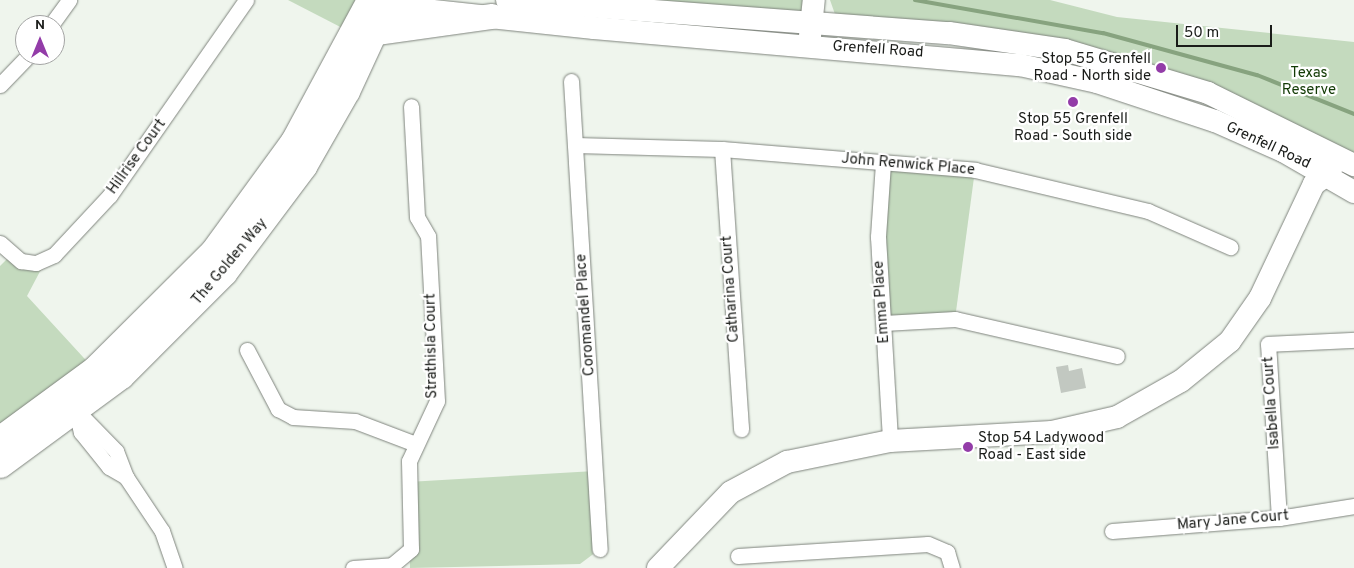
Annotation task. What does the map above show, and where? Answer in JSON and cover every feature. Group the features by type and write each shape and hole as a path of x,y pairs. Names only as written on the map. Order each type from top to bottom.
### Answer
{"main road":[{"name":"Grenfell Road","path":"381,1 500,8 813,11 996,38 1093,57 1208,93 1346,160"},
{"name":"The Golden Way","path":"0,438 70,403 163,337 242,251 304,166 376,32 381,1"},
{"name":"The Golden Way","path":"0,465 70,403 160,308 242,214 293,141 381,1"},
{"name":"Grenfell Road","path":"500,8 809,44 967,58 1097,82 1215,121 1327,175 1354,192"},
{"path":"376,32 500,8"},
{"path":"809,44 813,11"},
{"path":"658,568 731,492 787,462 890,441 1052,432 1117,417 1181,381 1230,341 1260,298 1290,242 1294,221 1314,184 1346,160"}],"street":[{"path":"58,15 69,0"},
{"name":"Hillrise Court","path":"0,242 21,261 33,263 58,251 110,195 246,0"},
{"path":"0,85 19,65"},
{"name":"Coromandel Place","path":"570,81 600,549"},
{"name":"Strathisla Court","path":"353,568 392,565 411,549 408,482 413,443 436,401 428,236 417,217 411,106"},
{"name":"John Renwick Place","path":"575,145 722,149 969,169 1058,186 1148,211 1230,247"},
{"name":"Catharina Court","path":"722,149 741,429"},
{"name":"Emma Place","path":"883,163 878,237 890,441"},
{"path":"884,323 955,319 1117,356"},
{"name":"Isabella Court","path":"1279,518 1268,344 1354,340"},
{"path":"247,350 278,409 293,417 356,421 413,443"},
{"path":"70,403 81,432 109,467 126,477 162,531 175,568"},
{"name":"Mary Jane Court","path":"1112,531 1279,518 1354,506"},
{"path":"738,556 928,544 947,552 952,568"}],"green space":[{"path":"288,0 369,0 352,33"},
{"path":"507,0 815,0 811,21"},
{"name":"Texas Reserve","path":"830,0 1050,0 1117,17 1354,42 1354,155 1174,74 836,17"},
{"path":"883,163 975,170 955,319 884,323"},
{"path":"12,254 46,260 27,296 94,369 0,437 0,266"},
{"path":"595,471 600,549 580,564 410,568 408,482"}],"building":[{"path":"1068,365 1069,371 1082,368 1086,388 1061,393 1056,367"}],"waterway":[{"path":"915,0 1103,33 1257,75 1354,114"}],"place":[{"name":"Stop 55 Grenfell Road - North side","path":"1161,68"},
{"name":"Stop 55 Grenfell Road - South side","path":"1073,102"},
{"name":"Stop 54 Ladywood Road - East side","path":"968,447"}]}
